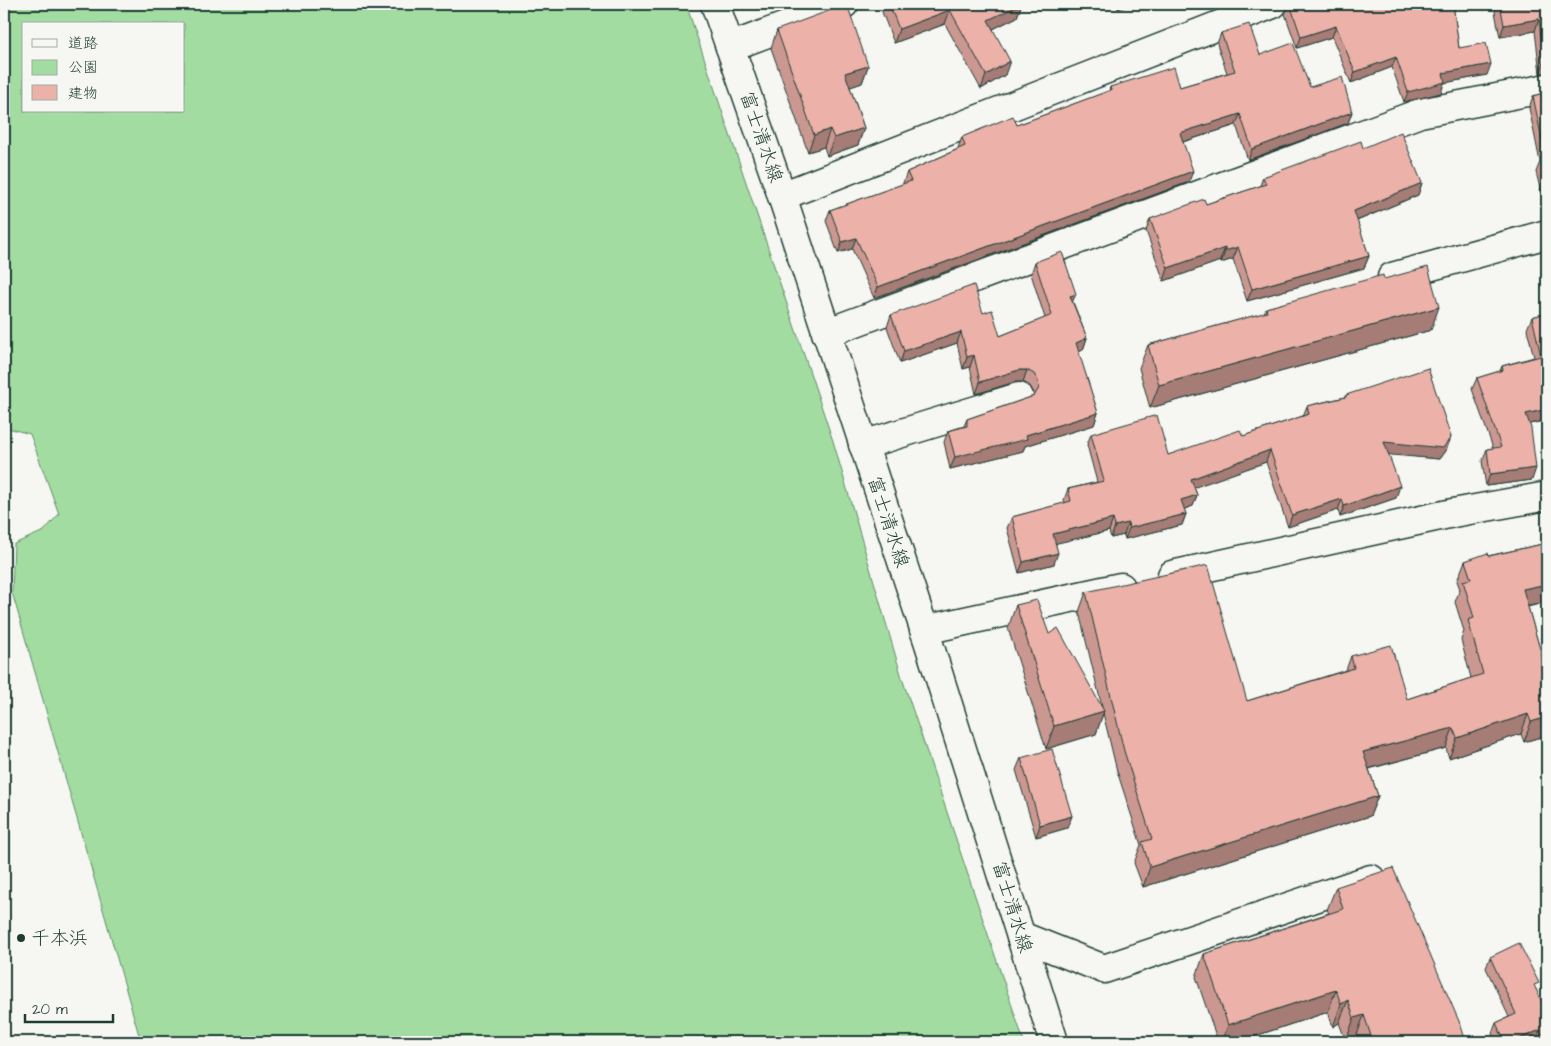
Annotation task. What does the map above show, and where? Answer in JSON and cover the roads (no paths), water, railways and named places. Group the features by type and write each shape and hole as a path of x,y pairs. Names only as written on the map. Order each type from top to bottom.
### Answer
{"street":[{"name":"富士清水線","path":"715,4 782,196 924,630 1054,1042"},
{"path":"730,47 844,4"},
{"path":"782,196 1268,5"},
{"path":"826,333 1420,113 1547,88"},
{"path":"1365,285 1547,234"},
{"path":"863,445 1019,397"},
{"path":"924,630 1453,513 1547,496"},
{"path":"1021,936 1104,969 1393,871 1397,880"}],"place":[{"name":"千本浜","path":"21,938"}]}
